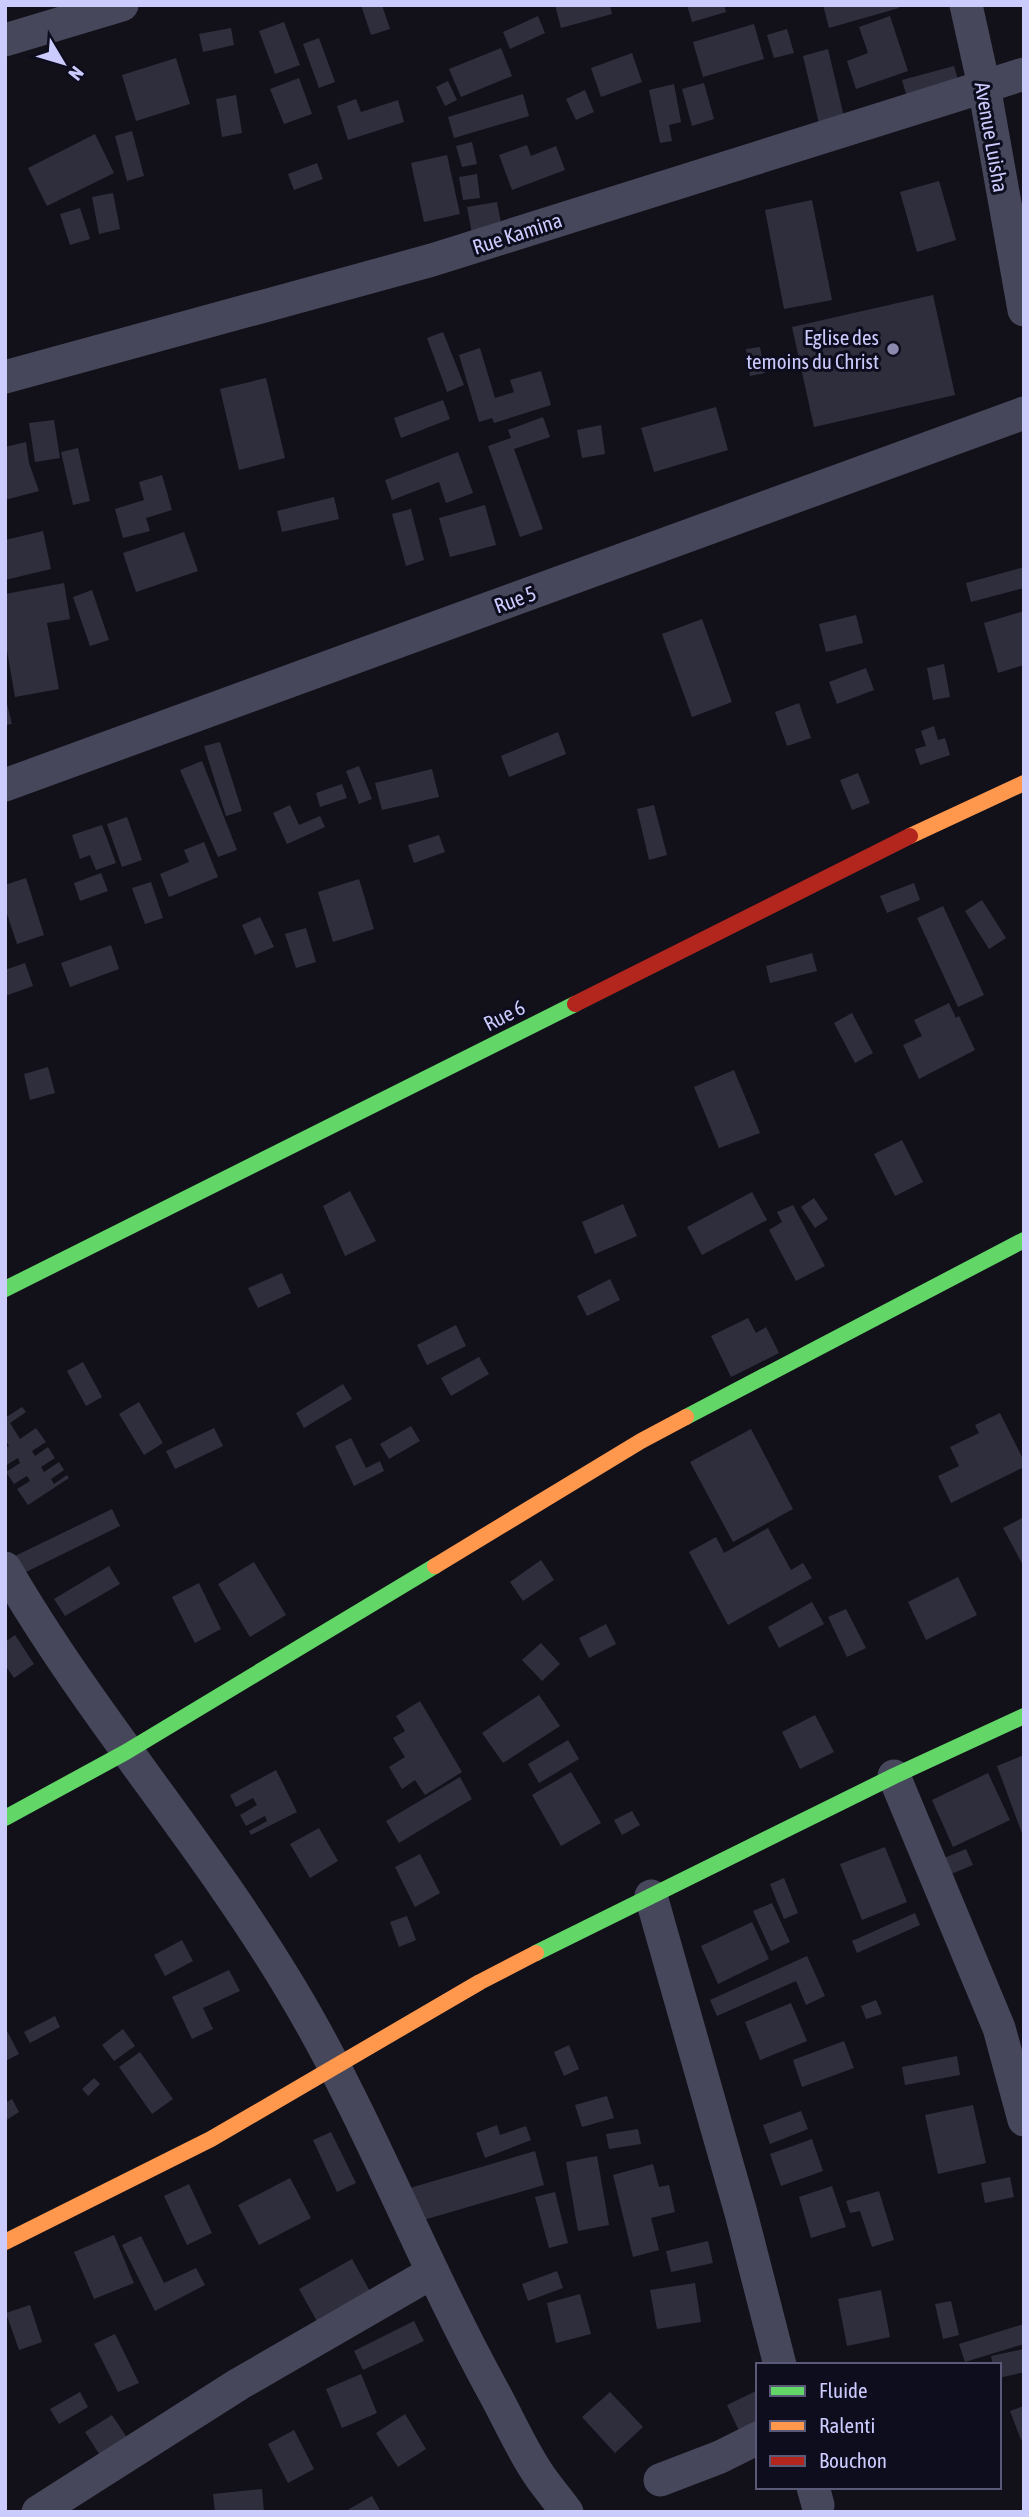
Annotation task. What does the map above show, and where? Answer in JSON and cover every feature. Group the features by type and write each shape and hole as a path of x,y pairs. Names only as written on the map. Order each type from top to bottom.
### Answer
{"street":[{"path":"5,40 122,5"},
{"name":"Avenue Luisha","path":"966,5 984,86 1024,310"},
{"name":"Rue Kamina","path":"5,377 432,260 1024,74"},
{"name":"Rue 5","path":"5,785 1024,413"},
{"name":"Rue 6","path":"5,1289 940,821 1024,783"},
{"path":"5,1818 126,1752 641,1441 1024,1240"},
{"path":"5,1568 31,1612 126,1752 229,1893 290,1987 335,2066 472,2352 537,2471 567,2512"},
{"path":"5,2242 211,2139 492,1976 575,1932 894,1776 1024,1716"},
{"path":"894,1776 999,2028 1024,2120"},
{"path":"651,1896 741,2213 779,2363"},
{"path":"38,2512 239,2384 433,2272"},
{"path":"660,2480 720,2457 756,2439"}],"building":[{"path":"361,5 382,5 390,29 371,35"},
{"path":"555,5 610,5 612,14 561,28"},
{"path":"687,5 724,5 726,12 692,22"},
{"path":"823,5 898,5 899,8 829,28"},
{"path":"538,16 545,33 510,49 503,32"},
{"path":"890,16 908,71 856,89 847,61 868,53 859,27"},
{"path":"284,22 300,65 275,74 259,31"},
{"path":"754,24 764,59 703,77 693,42"},
{"path":"231,28 234,45 203,52 199,34"},
{"path":"787,29 794,53 774,58 767,35"},
{"path":"319,38 335,82 319,88 303,44"},
{"path":"501,48 512,76 461,97 449,69"},
{"path":"828,49 845,121 820,128 803,56"},
{"path":"632,53 642,82 601,97 591,68"},
{"path":"176,58 190,104 136,121 122,75"},
{"path":"954,66 961,90 909,104 902,80"},
{"path":"299,78 312,114 284,124 270,89"},
{"path":"448,81 457,100 445,106 436,87"},
{"path":"704,83 714,119 692,126 682,89"},
{"path":"674,84 681,122 669,125 672,141 660,143 649,90"},
{"path":"585,90 594,112 576,120 566,99"},
{"path":"523,94 529,116 454,138 448,117"},
{"path":"236,95 242,133 222,137 216,99"},
{"path":"356,99 361,112 398,100 404,122 348,140 337,106"},
{"path":"132,131 144,176 127,181 115,136"},
{"path":"95,134 114,173 47,206 28,168"},
{"path":"472,142 477,164 462,167 456,146"},
{"path":"527,145 531,156 556,146 565,170 512,190 499,155"},
{"path":"447,155 460,214 424,222 411,163"},
{"path":"317,163 323,179 294,190 288,174"},
{"path":"477,174 480,198 463,200 459,177"},
{"path":"939,181 956,240 917,252 900,192"},
{"path":"113,193 120,229 99,234 92,197"},
{"path":"812,200 832,300 784,309 765,210"},
{"path":"497,202 502,228 472,234 467,207"},
{"path":"80,208 90,239 70,245 60,214"},
{"path":"933,295 955,395 814,427 792,327"},
{"path":"443,332 464,385 447,392 427,338"},
{"path":"760,347 765,373 750,376 746,349"},
{"path":"480,348 495,398 514,392 510,380 541,371 551,405 494,423 492,418 479,422 459,355"},
{"path":"266,378 285,458 239,470 220,389"},
{"path":"443,400 450,419 401,438 394,418"},
{"path":"716,407 728,450 654,472 641,428"},
{"path":"543,417 550,437 514,449 543,529 520,537 488,446 511,438 508,430"},
{"path":"54,420 60,458 35,462 29,423"},
{"path":"601,425 605,454 582,458 577,430"},
{"path":"26,442 29,463 39,491 5,500 5,447"},
{"path":"78,448 90,501 73,505 61,452"},
{"path":"458,452 473,493 446,503 439,482 392,500 385,480"},
{"path":"162,475 172,510 146,518 150,531 123,538 115,509 144,500 139,482"},
{"path":"334,497 339,519 282,532 277,511"},
{"path":"485,505 496,545 450,557 439,518"},
{"path":"411,509 424,560 406,566 392,514"},
{"path":"43,531 51,569 5,580 5,540"},
{"path":"184,532 198,571 136,592 123,553"},
{"path":"1024,567 1024,588 971,602 966,583"},
{"path":"64,583 70,619 47,623 59,689 15,697 5,639 5,594"},
{"path":"92,590 109,640 90,646 73,597"},
{"path":"1024,611 1024,665 998,673 984,623"},
{"path":"856,615 863,643 826,652 819,624"},
{"path":"702,619 732,702 692,717 662,634"},
{"path":"944,664 950,697 933,700 927,668"},
{"path":"866,668 874,690 837,704 829,682"},
{"path":"5,696 12,724 5,725"},
{"path":"799,703 811,738 787,746 775,712"},
{"path":"934,726 938,740 945,738 950,755 920,765 915,749 926,746 921,731"},
{"path":"558,732 566,754 509,777 501,756"},
{"path":"220,742 242,811 226,816 204,746"},
{"path":"202,761 237,850 218,857 180,770"},
{"path":"359,766 372,799 359,804 346,771"},
{"path":"432,769 439,797 382,810 375,783"},
{"path":"858,773 870,803 852,810 840,780"},
{"path":"342,784 347,798 320,807 316,793"},
{"path":"290,805 299,825 320,816 325,827 287,844 273,813"},
{"path":"654,805 667,855 649,860 637,809"},
{"path":"127,817 142,860 122,867 107,824"},
{"path":"102,825 116,863 96,870 90,855 80,859 72,835"},
{"path":"439,835 445,852 414,863 408,845"},
{"path":"204,842 218,877 169,897 160,874 189,862 184,850"},
{"path":"101,873 108,891 80,901 74,883"},
{"path":"26,878 44,935 17,944 5,908 5,885"},
{"path":"359,879 374,929 333,942 318,892"},
{"path":"151,882 163,918 145,924 132,888"},
{"path":"914,883 920,900 887,913 880,896"},
{"path":"982,900 1006,938 989,949 965,911"},
{"path":"943,906 984,995 958,1007 917,918"},
{"path":"260,917 274,947 255,955 242,925"},
{"path":"306,928 316,962 296,968 285,934"},
{"path":"111,945 119,969 70,987 61,963"},
{"path":"812,953 817,971 770,983 766,966"},
{"path":"25,963 33,986 5,996 5,970"},
{"path":"949,1003 956,1018 959,1016 975,1050 919,1079 903,1045 922,1036 914,1020"},
{"path":"852,1013 873,1053 855,1063 834,1023"},
{"path":"48,1067 55,1093 30,1100 24,1074"},
{"path":"734,1070 760,1133 719,1148 694,1087"},
{"path":"902,1140 923,1182 895,1196 874,1154"},
{"path":"350,1191 376,1241 345,1256 323,1206"},
{"path":"752,1192 767,1220 702,1255 687,1227"},
{"path":"814,1198 828,1219 815,1228 801,1207"},
{"path":"623,1204 637,1236 595,1254 582,1222"},
{"path":"793,1205 825,1266 796,1281 769,1230 782,1222 777,1212"},
{"path":"282,1273 291,1293 258,1308 248,1288"},
{"path":"610,1279 620,1300 587,1316 577,1296"},
{"path":"748,1318 756,1333 766,1327 779,1353 731,1377 711,1336"},
{"path":"456,1325 466,1346 427,1365 417,1345"},
{"path":"479,1357 489,1374 451,1396 441,1378"},
{"path":"83,1362 102,1397 86,1406 67,1371"},
{"path":"343,1384 352,1399 304,1428 296,1413"},
{"path":"139,1402 163,1443 144,1455 119,1414"},
{"path":"22,1407 26,1412 10,1423 20,1439 36,1428 46,1442 32,1451 35,1456 48,1447 55,1458 41,1467 44,1472 59,1462 64,1470 51,1479 54,1484 67,1475 69,1478 28,1505 17,1489 30,1481 27,1476 14,1484 6,1472 20,1463 18,1458 5,1466 5,1448 9,1446 5,1439 5,1418"},
{"path":"1000,1413 1024,1461 1024,1467 951,1503 938,1476 959,1466 950,1447 979,1433 975,1425"},
{"path":"411,1426 420,1441 389,1459 380,1444"},
{"path":"214,1428 223,1446 175,1469 166,1451"},
{"path":"751,1429 793,1509 733,1542 690,1462"},
{"path":"351,1438 366,1468 380,1461 384,1471 354,1486 335,1446"},
{"path":"112,1509 120,1526 22,1574 13,1557"},
{"path":"1024,1517 1024,1567 1003,1528"},
{"path":"768,1528 791,1570 803,1563 812,1578 728,1625 689,1552 716,1537 724,1553"},
{"path":"541,1560 554,1580 523,1601 510,1582"},
{"path":"254,1562 286,1615 250,1637 218,1584"},
{"path":"109,1566 120,1584 65,1616 54,1599"},
{"path":"958,1577 977,1615 926,1640 908,1602"},
{"path":"199,1583 221,1629 195,1643 172,1597"},
{"path":"812,1602 824,1624 779,1648 768,1627"},
{"path":"846,1609 866,1648 847,1657 828,1617"},
{"path":"606,1624 616,1644 589,1658 579,1638"},
{"path":"15,1635 34,1664 14,1678 5,1665 5,1642"},
{"path":"541,1643 560,1664 542,1681 522,1660"},
{"path":"539,1695 560,1726 503,1763 482,1733"},
{"path":"420,1701 462,1772 425,1795 415,1780 402,1789 389,1767 405,1757 393,1738 405,1731 396,1716"},
{"path":"815,1715 834,1752 800,1769 782,1732"},
{"path":"568,1740 579,1759 539,1783 528,1764"},
{"path":"1024,1755 1024,1836 1023,1836 997,1766"},
{"path":"276,1770 297,1812 251,1835 249,1831 267,1821 265,1816 246,1826 240,1815 257,1805 253,1798 236,1807 230,1795"},
{"path":"571,1772 601,1823 561,1846 532,1795"},
{"path":"988,1773 1010,1820 953,1847 932,1800"},
{"path":"460,1777 472,1799 399,1843 386,1821"},
{"path":"632,1811 640,1825 622,1835 614,1820"},
{"path":"319,1828 338,1861 310,1878 290,1844"},
{"path":"885,1847 907,1902 862,1920 840,1864"},
{"path":"966,1849 973,1865 951,1874 944,1858"},
{"path":"420,1854 440,1893 415,1907 395,1867"},
{"path":"784,1878 798,1913 784,1919 770,1884"},
{"path":"772,1903 790,1942 771,1951 753,1911"},
{"path":"915,1913 920,1925 857,1953 852,1941"},
{"path":"407,1916 416,1940 399,1947 390,1922"},
{"path":"752,1922 769,1959 718,1984 701,1946"},
{"path":"182,1940 193,1961 165,1976 154,1955"},
{"path":"807,1956 825,1996 806,2005 796,1981 717,2016 710,2000"},
{"path":"229,1970 240,1991 203,2008 213,2029 192,2039 172,1997"},
{"path":"876,2000 882,2014 866,2019 861,2006"},
{"path":"791,2003 807,2041 760,2060 745,2022"},
{"path":"55,2016 60,2027 30,2043 24,2032"},
{"path":"5,2027 19,2054 5,2061"},
{"path":"123,2029 135,2046 114,2061 102,2045"},
{"path":"844,2041 854,2068 802,2087 793,2060"},
{"path":"569,2045 579,2069 564,2076 554,2052"},
{"path":"140,2052 173,2099 152,2114 119,2067"},
{"path":"957,2056 960,2075 905,2085 902,2067"},
{"path":"94,2078 100,2084 88,2096 82,2089"},
{"path":"607,2096 614,2118 582,2127 575,2105"},
{"path":"12,2099 19,2112 5,2121 5,2103"},
{"path":"973,2105 986,2163 938,2174 925,2115"},
{"path":"801,2111 808,2129 770,2144 763,2125"},
{"path":"497,2125 500,2135 526,2126 531,2140 485,2158 476,2133"},
{"path":"638,2129 641,2144 609,2149 606,2134"},
{"path":"331,2132 356,2183 337,2192 313,2140"},
{"path":"812,2139 823,2171 781,2186 770,2154"},
{"path":"535,2151 544,2185 420,2221 410,2188"},
{"path":"597,2156 609,2225 578,2231 566,2162"},
{"path":"653,2164 659,2187 669,2185 675,2212 651,2218 659,2250 633,2257 613,2175"},
{"path":"1010,2177 1014,2197 985,2203 981,2183"},
{"path":"290,2178 311,2218 259,2245 238,2205"},
{"path":"189,2184 212,2233 187,2245 164,2196"},
{"path":"832,2186 846,2227 811,2238 799,2197"},
{"path":"879,2191 894,2240 872,2247 860,2211 850,2213 846,2201"},
{"path":"555,2192 568,2243 549,2248 535,2197"},
{"path":"114,2235 134,2283 94,2299 74,2252"},
{"path":"141,2236 164,2283 196,2268 205,2285 155,2311 122,2245"},
{"path":"708,2241 713,2263 671,2272 666,2251"},
{"path":"352,2259 372,2295 319,2325 299,2289"},
{"path":"557,2271 563,2288 528,2301 522,2284"},
{"path":"695,2283 701,2322 657,2329 650,2290"},
{"path":"881,2290 890,2337 847,2346 838,2299"},
{"path":"580,2294 591,2334 556,2343 547,2303"},
{"path":"951,2301 959,2335 943,2339 935,2304"},
{"path":"30,2305 42,2342 19,2350 6,2313"},
{"path":"414,2321 424,2341 363,2370 354,2351"},
{"path":"1024,2324 1024,2344 965,2362 959,2344"},
{"path":"115,2334 139,2383 118,2392 94,2344"},
{"path":"1024,2349 1024,2372 1001,2378 1001,2363 993,2363 991,2356"},
{"path":"361,2374 377,2413 342,2428 326,2389"},
{"path":"756,2391 756,2425 740,2433 727,2405"},
{"path":"80,2392 88,2407 59,2424 50,2409"},
{"path":"610,2392 643,2427 615,2453 582,2417"},
{"path":"1024,2406 1024,2439 1021,2440 1010,2411"},
{"path":"405,2414 426,2449 398,2467 376,2433"},
{"path":"112,2415 130,2442 103,2460 85,2432"},
{"path":"294,2430 314,2469 288,2483 268,2444"},
{"path":"262,2489 264,2512 215,2512 213,2494"},
{"path":"372,2496 381,2512 344,2512"}],"traffic: fast":[{"path":"5,1289 575,1004"},
{"path":"686,1417 1024,1240"},
{"path":"5,1818 126,1752 435,1566"},
{"path":"536,1953 894,1776 1024,1716"}],"traffic: slow":[{"path":"910,836 1024,783"},
{"path":"435,1566 641,1441 686,1417"},
{"path":"5,2242 211,2139 480,1982 536,1953"}],"traffic: jam":[{"path":"575,1004 910,836"}],"place":[{"name":"Eglise des temoins du Christ","path":"893,349"}]}
